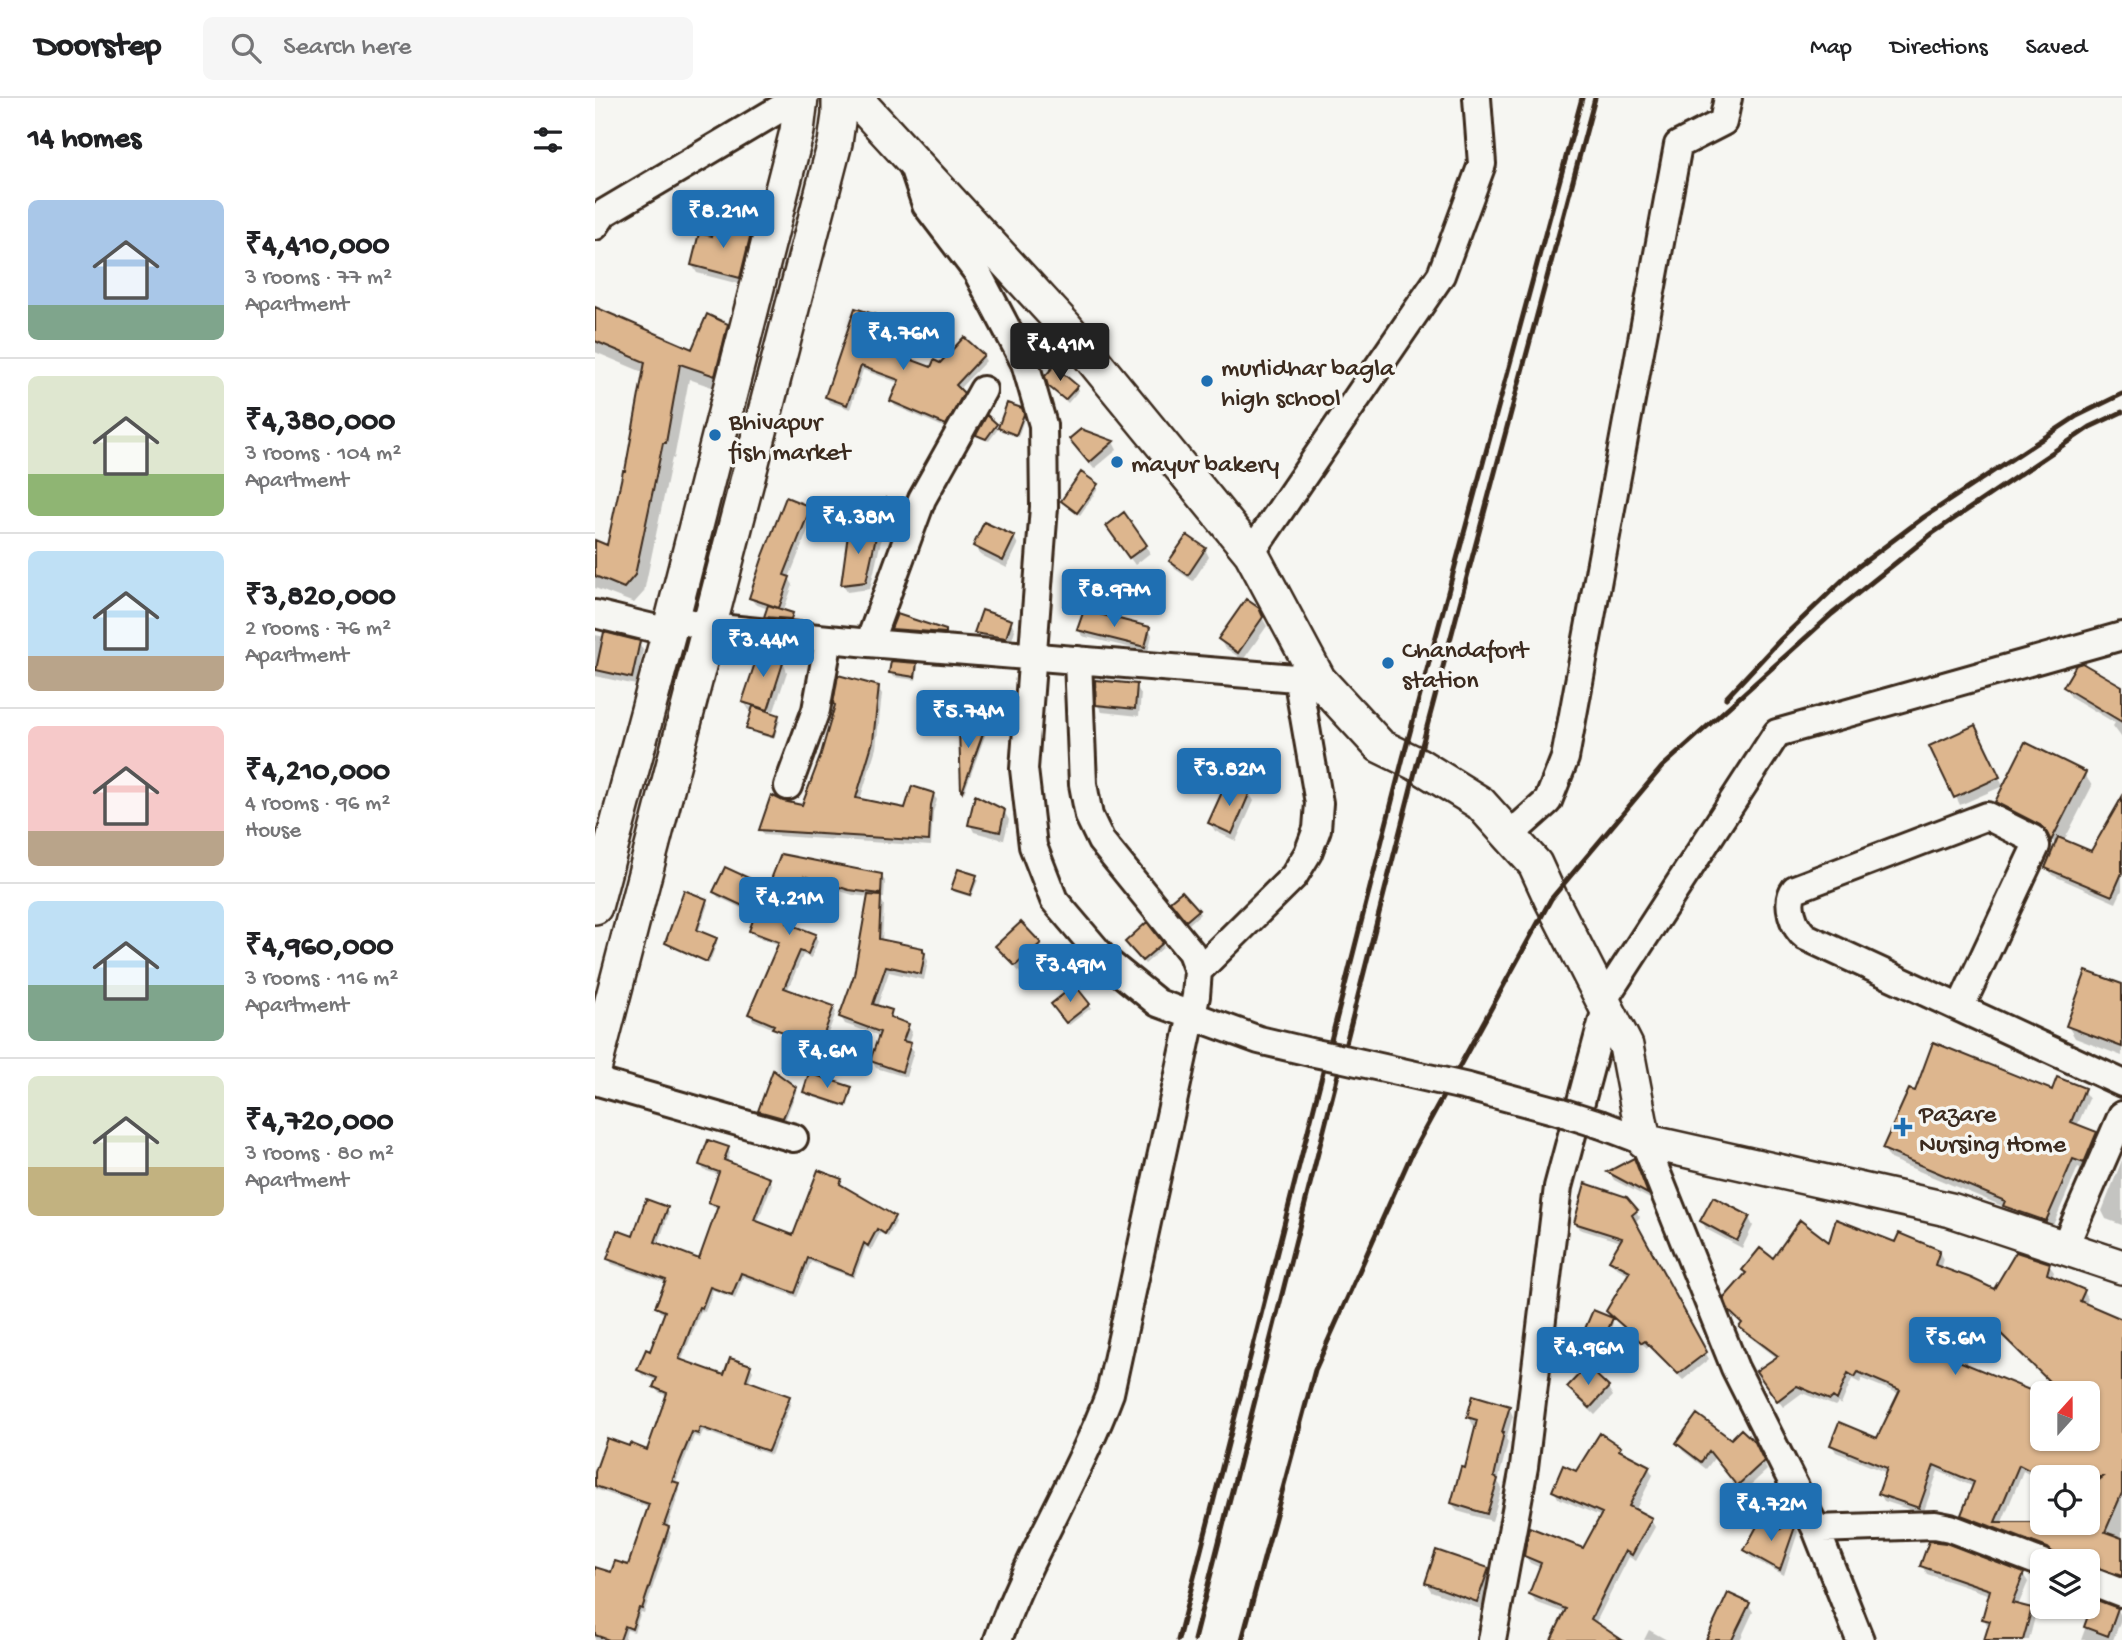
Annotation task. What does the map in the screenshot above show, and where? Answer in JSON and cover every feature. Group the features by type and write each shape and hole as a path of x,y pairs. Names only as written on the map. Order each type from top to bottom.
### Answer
{"main road":[{"path":"595,907 797,131 800,98"},
{"path":"595,1066 835,143 839,98"},
{"path":"855,98 1065,326 1251,553 1308,678 1380,746 1417,764 1480,803 1535,864 1626,1046 1644,1141 1951,1210 2122,1267"}],"street":[{"path":"595,226 604,213 800,98"},
{"path":"1251,553 1441,275 1482,164 1478,98"},
{"path":"1510,835 1548,801 1565,758 1678,145 1723,122 1728,98"},
{"path":"909,155 926,205 977,272 1025,363 1043,425 1044,507 1024,769 1033,846 1054,900 1105,960 1158,1003 1259,1041 1468,1087 1562,1112 1644,1141 1735,1367 1816,1529 1860,1640"},
{"path":"869,643 922,499 983,390"},
{"path":"595,614 670,625 869,643 1308,678 1319,803 1317,829 1308,853 1294,876 1198,971"},
{"path":"1492,1640 1524,1467 1558,1187 1605,1005 1777,733 2122,636"},
{"path":"787,786 815,710 829,639"},
{"path":"998,1640 1017,1593 1098,1427 1110,1394 1192,1015 1198,971 1191,952 1101,841 1089,816 1083,784 1077,660"},
{"path":"1960,1009 2036,846 2033,839 1987,816 1795,889 1792,893 1790,904 1802,934 1960,1009 2122,1083"},
{"path":"595,1081 794,1138"},
{"path":"2064,1248 2111,1167 2122,1115"},
{"path":"1816,1529 1935,1525 1950,1528 2030,1558"},
{"path":"2100,1585 2122,1593"}],"building":[{"path":"714,222 752,229 740,278 691,265 699,233 712,236"},
{"path":"595,307 692,349 707,314 728,324 715,376 680,364 666,443 663,443 635,575 624,588 595,576 595,540 607,545 625,471 645,362 595,341"},
{"path":"855,308 879,316 869,344 931,367 934,360 940,363 964,337 984,355 956,385 964,393 946,425 890,401 899,380 861,366 847,405 825,397"},
{"path":"1054,366 1078,386 1065,400 1048,386 1045,376"},
{"path":"1007,403 1022,408 1024,414 1016,435 998,428"},
{"path":"987,415 997,424 986,439 976,435"},
{"path":"1081,429 1114,441 1089,463 1069,439"},
{"path":"1081,472 1098,484 1077,513 1061,501"},
{"path":"786,497 811,507 784,575 790,577 779,608 749,598"},
{"path":"887,498 904,503 892,535 876,530"},
{"path":"1124,512 1147,545 1129,558 1106,526"},
{"path":"984,522 1015,536 1003,561 973,546"},
{"path":"849,527 877,532 866,582 841,585"},
{"path":"1187,535 1206,548 1188,575 1169,561"},
{"path":"1246,599 1259,608 1263,617 1238,653 1218,639"},
{"path":"768,605 793,613 791,619 764,617"},
{"path":"982,610 1012,620 1006,638 974,633"},
{"path":"1084,610 1150,627 1145,647 1077,630"},
{"path":"897,614 946,630 946,633 891,629"},
{"path":"604,632 640,641 632,678 596,670"},
{"path":"760,648 780,650 777,660 783,663 768,710 742,702"},
{"path":"891,661 917,663 915,677 889,673"},
{"path":"2082,663 2122,686 2122,722 2063,687 2076,665"},
{"path":"838,675 879,686 873,741 856,798 905,808 912,786 934,793 929,841 759,830 771,795 802,805 835,705"},
{"path":"1095,680 1137,684 1135,709 1096,705"},
{"path":"753,706 779,715 773,737 746,729"},
{"path":"1975,725 2000,777 1954,798 1929,746"},
{"path":"985,728 962,792 959,729"},
{"path":"2025,742 2086,772 2051,841 2040,825 1995,802"},
{"path":"1227,781 1250,792 1232,834 1208,823"},
{"path":"975,795 1005,810 1000,832 968,825"},
{"path":"2122,797 2122,873 2112,896 2045,868 2058,837 2091,851"},
{"path":"781,854 882,874 881,894 849,890 804,876 787,923 816,934 808,954 800,951 784,988 834,1006 820,1045 772,1028 774,1025 748,1014 779,942 749,931 756,912 713,892 725,867 768,887"},
{"path":"958,869 977,875 970,895 951,889"},
{"path":"684,890 707,899 697,930 717,938 707,962 665,943"},
{"path":"1182,891 1199,910 1186,921 1170,901"},
{"path":"868,895 881,896 879,939 923,948 925,953 921,974 886,966 873,1004 892,1010 890,1017 909,1024 903,1041 911,1043 902,1072 870,1061 880,1032 839,1017 854,975"},
{"path":"1021,922 1041,943 1015,966 995,946"},
{"path":"1147,922 1163,943 1142,961 1125,942"},
{"path":"2086,971 2122,984 2122,1047 2066,1026"},
{"path":"1075,985 1090,1004 1066,1023 1051,1004"},
{"path":"1933,1042 2052,1090 2057,1077 2085,1088 2071,1122 2097,1132 2084,1163 2073,1159 2046,1221 2003,1206 2005,1201 1882,1149 1909,1089 1915,1091"},
{"path":"773,1070 796,1087 783,1118 758,1111"},
{"path":"809,1073 852,1087 846,1106 803,1092"},
{"path":"708,1140 729,1147 724,1160 770,1178 754,1220 793,1235 818,1170 842,1179 840,1184 895,1216 885,1234 877,1229 868,1246 864,1243 852,1275 808,1258 795,1293 741,1273 732,1295 710,1287 702,1308 699,1307 679,1359 724,1375 730,1358 751,1365 746,1380 790,1396 768,1451 700,1427 698,1434 692,1432 672,1481 679,1483 664,1525 669,1527 642,1609 639,1608 632,1629 625,1626 620,1640 609,1640 595,1635 595,1567 611,1572 615,1561 628,1565 649,1504 595,1486 595,1472 607,1438 647,1450 667,1393 653,1387 657,1378 637,1370 646,1349 650,1351 665,1311 655,1307 666,1280 607,1259 617,1230 633,1236 646,1199 668,1207 655,1242 699,1259 718,1206 708,1203 719,1172 699,1165"},
{"path":"1634,1158 1648,1194 1607,1172"},
{"path":"1585,1183 1627,1197 1638,1210 1632,1215 1707,1352 1678,1374 1645,1341 1642,1343 1606,1311 1630,1271 1609,1260 1622,1238 1574,1223"},
{"path":"1713,1197 1750,1216 1737,1241 1700,1221"},
{"path":"1836,1219 1895,1242 1899,1233 1940,1250 1935,1265 1994,1289 2016,1252 2050,1263 2047,1274 2085,1290 2080,1301 2122,1319 2122,1493 2105,1532 2122,1538 2122,1576 2100,1569 2100,1549 2049,1549 1961,1515 1974,1482 1934,1465 1919,1508 1878,1494 1887,1468 1830,1445 1839,1422 1877,1438 1900,1390 1858,1372 1855,1377 1848,1373 1837,1400 1833,1397 1830,1400 1797,1386 1777,1401 1756,1371 1778,1356 1739,1327 1742,1323 1729,1311 1724,1298 1746,1273 1742,1270 1760,1248 1773,1258 1800,1220 1829,1242"},
{"path":"1593,1310 1613,1318 1604,1339 1584,1331"},
{"path":"1587,1366 1609,1387 1590,1408 1567,1387"},
{"path":"1473,1395 1510,1406 1494,1477 1498,1479 1487,1514 1451,1503 1461,1467 1465,1468 1477,1420 1467,1417"},
{"path":"1697,1414 1731,1439 1741,1429 1755,1442 1764,1461 1737,1486 1709,1451 1701,1462 1676,1443"},
{"path":"1600,1433 1621,1447 1619,1450 1650,1466 1629,1506 1652,1518 1632,1555 1625,1551 1591,1619 1622,1640 1551,1640 1566,1609 1529,1594 1541,1563 1524,1556 1529,1527 1583,1548 1602,1513 1552,1491 1563,1465 1576,1471"},
{"path":"1761,1519 1777,1531 1794,1521 1796,1524 1780,1570 1744,1550"},
{"path":"1929,1541 1946,1543 2024,1573 2012,1603 2030,1608 2023,1640 1984,1640 1990,1621 1982,1619 1990,1590 1920,1566"},
{"path":"1436,1550 1489,1568 1477,1602 1425,1583"},
{"path":"1728,1593 1750,1603 1732,1640 1706,1640"},
{"path":"2100,1601 2118,1608 2108,1636 2084,1627 2087,1619 2100,1619"}],"railway":[{"path":"1178,1640 1403,758 1582,98"},
{"path":"1194,1640 1417,764 1595,98"},
{"path":"1726,698 1781,639 1851,572 1924,517 2077,416 2122,394"},
{"path":"1242,1640 1315,1370 1412,1153 1551,899 1662,767 1832,614 1933,533 2090,427 2122,412"}],"place":[{"name":"murlidhar bagla high school","path":"1207,381"},
{"name":"Bhivapur fish market","path":"715,435"},
{"name":"mayur bakery","path":"1117,462"},
{"name":"Chandafort station","path":"1388,663"},
{"name":"Pazare Nursing Home","path":"1903,1127"}]}
